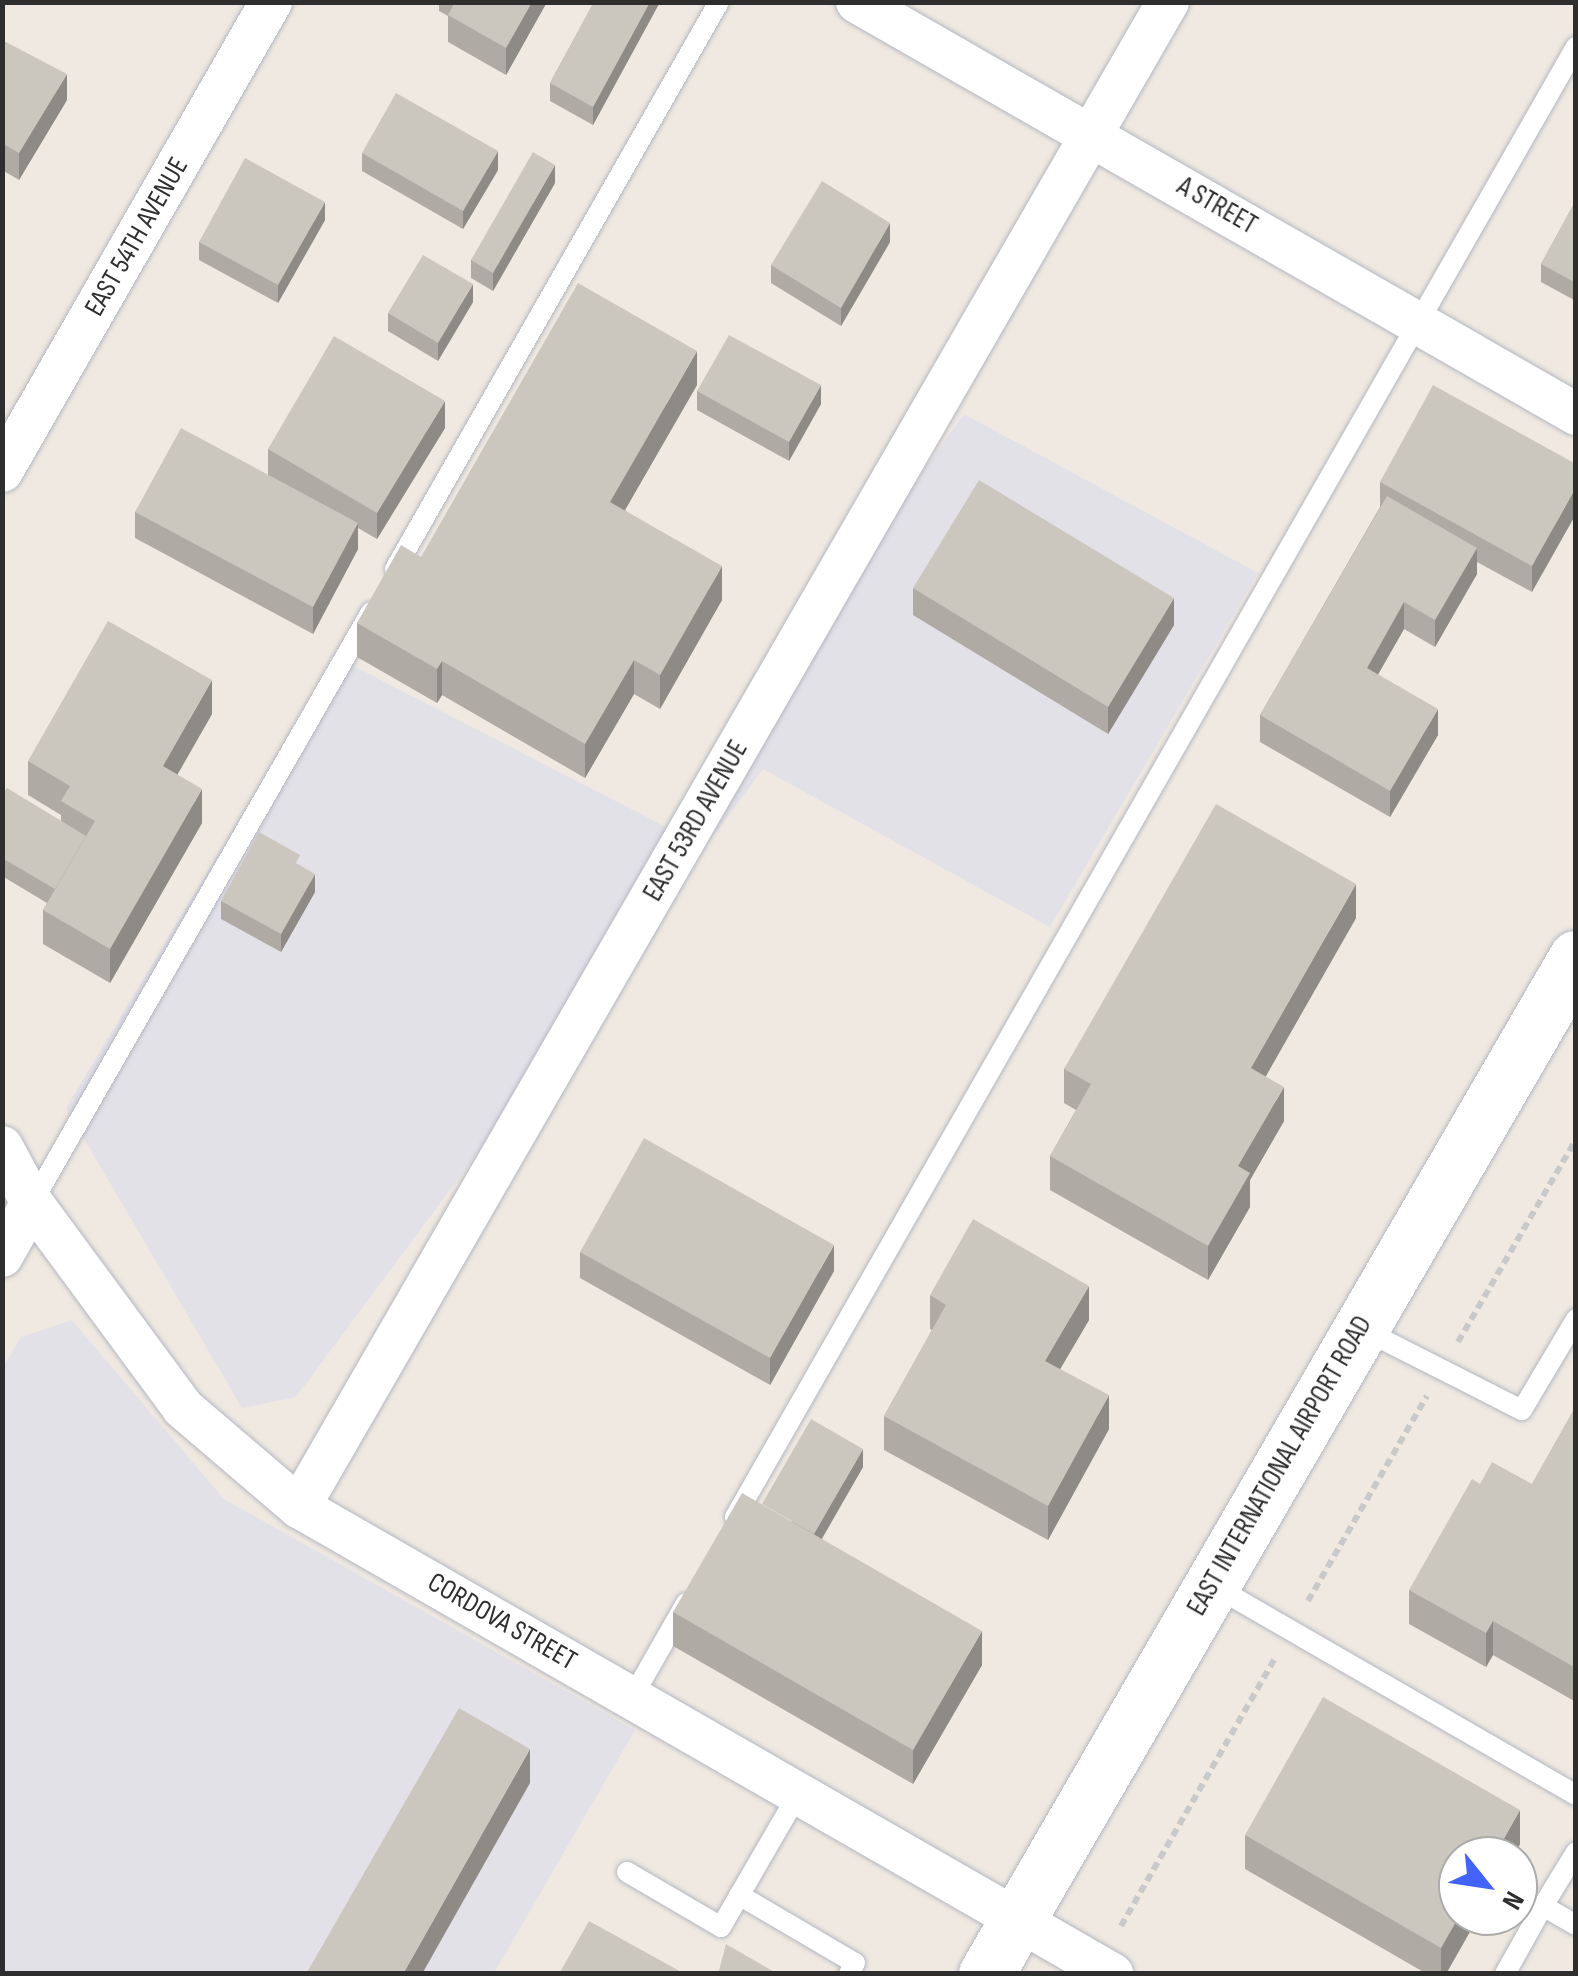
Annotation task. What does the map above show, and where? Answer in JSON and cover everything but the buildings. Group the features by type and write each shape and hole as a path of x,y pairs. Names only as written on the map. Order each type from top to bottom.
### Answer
{"main road":[{"name":"EAST INTERNATIONAL AIRPORT ROAD","path":"986,1974 1576,958"}],"street":[{"name":"EAST 54TH AVENUE","path":"2,472 272,2"},
{"name":"A STREET","path":"858,2 1576,414"},
{"name":"EAST 53RD AVENUE","path":"299,1508 1168,2"},
{"name":"CORDOVA STREET","path":"2,1147 32,1203 182,1408 299,1508 1105,1970"},
{"path":"2,1256 32,1203"}],"lane":[{"path":"32,1203 719,2"},
{"path":"721,1542 1576,47"},
{"path":"1360,1328 1440,1373 1522,1410 1576,1320"},
{"path":"633,1696 702,1576"},
{"path":"1211,1584 1576,1795"},
{"path":"626,1872 721,1928 798,1794"},
{"path":"1505,1974 1576,1852"},
{"path":"739,1896 855,1963 849,1974"},
{"path":"1543,1906 1576,1925"}],"path":[{"path":"1105,1970 1291,1630 1576,1140"}],"shaded area":[{"path":"964,414 1258,573 1050,927 763,769 296,1397 242,1408 66,1108 336,657 668,828"},
{"path":"72,1320 224,1499 635,1730 494,1973 3,1974 2,1369 21,1337"}]}
